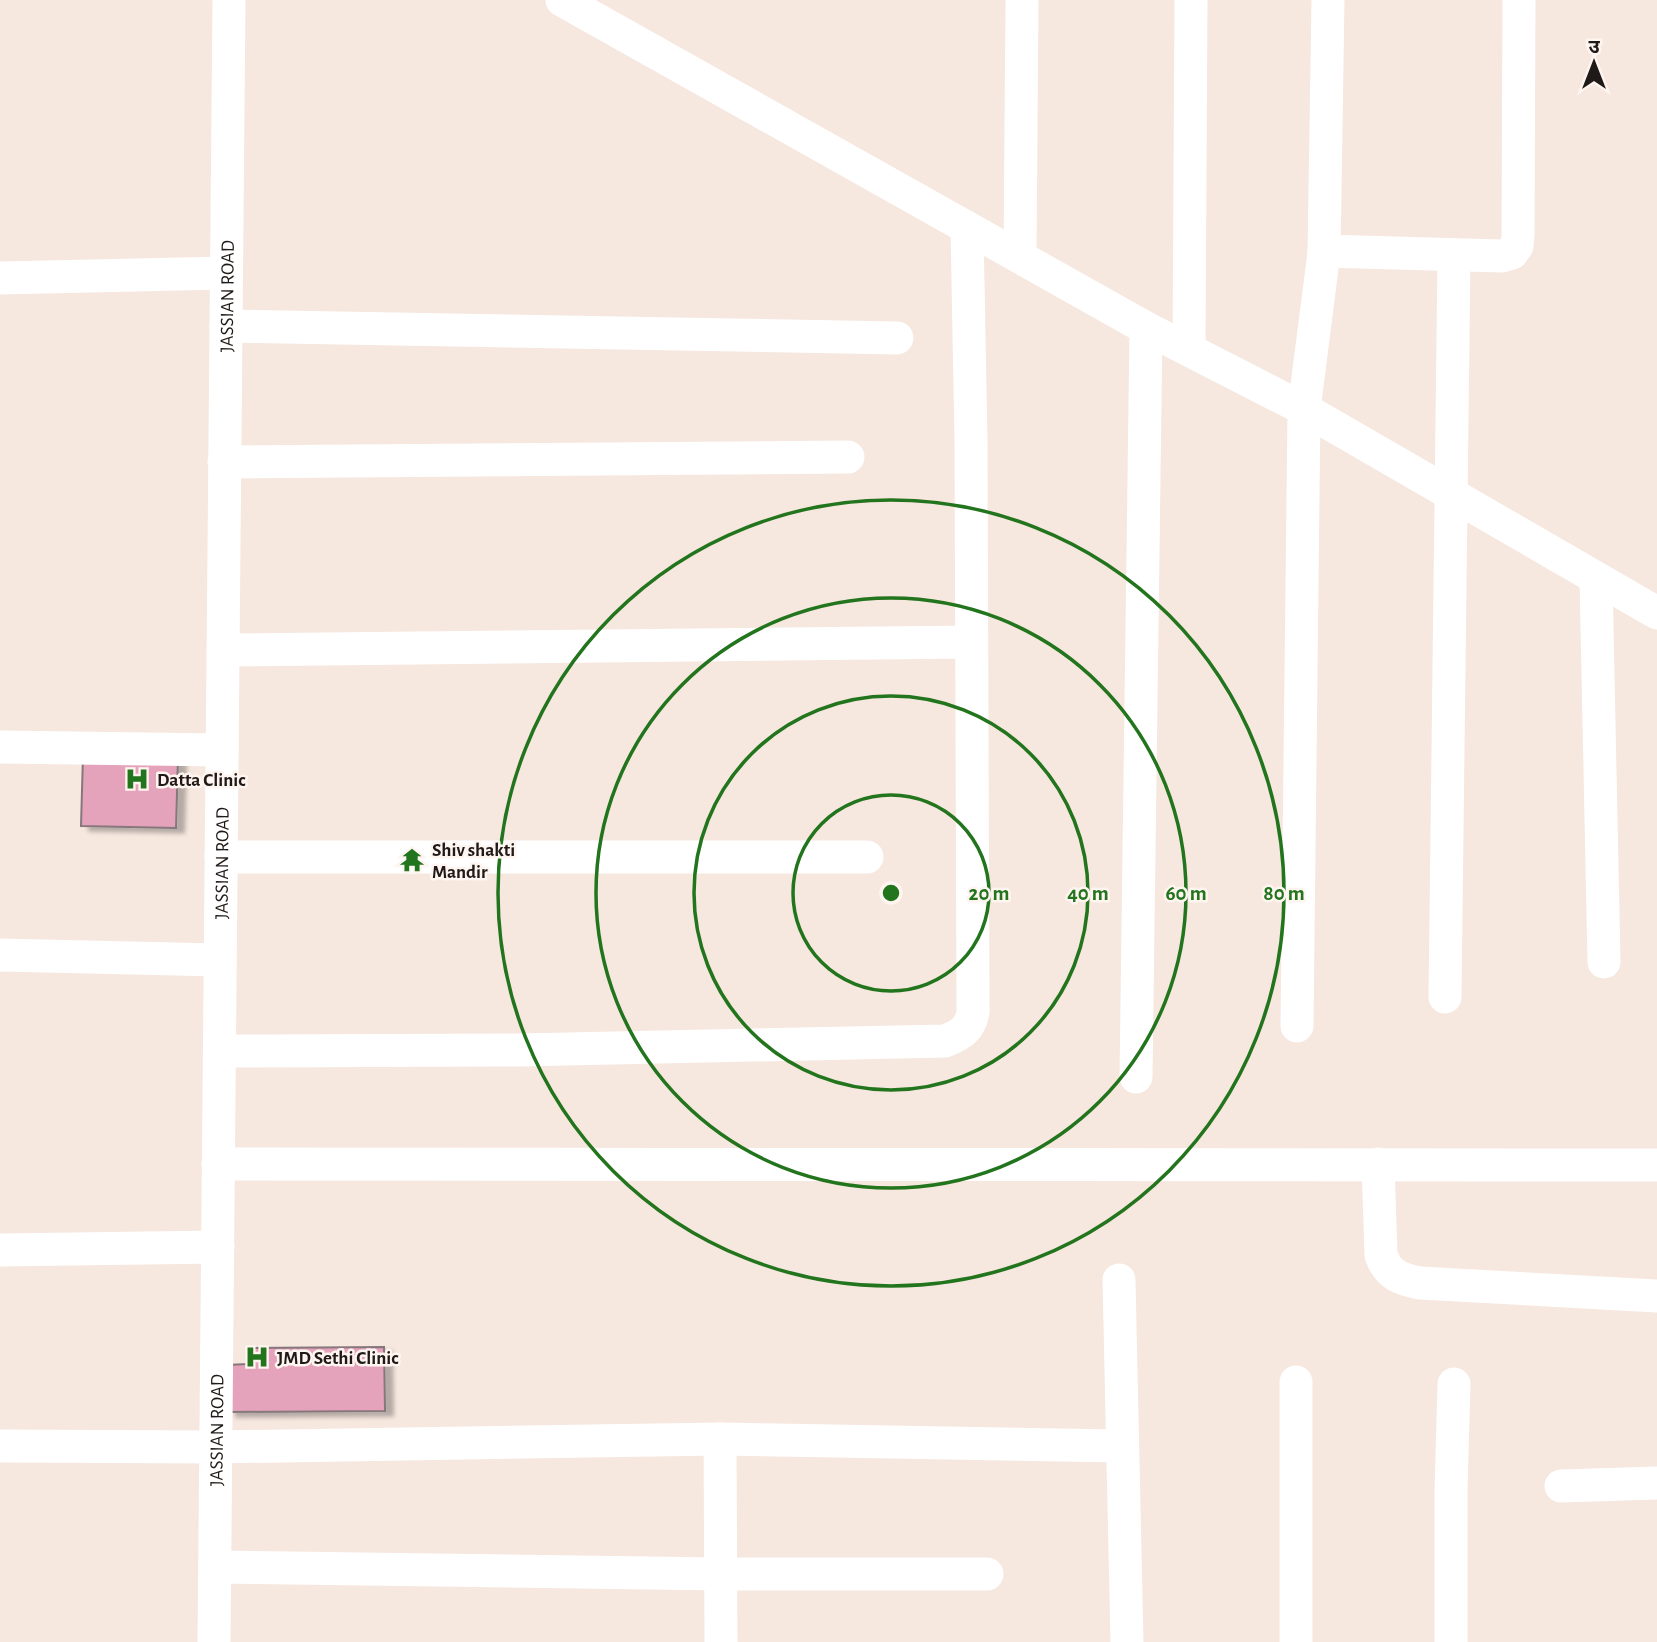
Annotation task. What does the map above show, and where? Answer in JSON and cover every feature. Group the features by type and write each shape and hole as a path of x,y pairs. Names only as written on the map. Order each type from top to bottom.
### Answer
{"street":[{"name":"JASSIAN ROAD","path":"214,1642 229,0"},
{"path":"562,0 1146,328 1304,409 1657,613"},
{"path":"1020,257 1022,0"},
{"path":"1189,351 1191,0"},
{"path":"1297,1026 1304,409 1324,251 1328,0"},
{"path":"1324,251 1502,256 1512,253 1517,246 1519,0"},
{"path":"220,1051 520,1050 945,1041 958,1036 972,1021 971,442 967,228"},
{"path":"1445,997 1454,254"},
{"path":"0,278 226,273"},
{"path":"226,326 897,338"},
{"path":"1136,1076 1146,328"},
{"path":"224,462 848,457"},
{"path":"1597,579 1604,962"},
{"path":"223,650 971,642"},
{"path":"0,747 222,750"},
{"path":"221,857 867,857"},
{"path":"0,955 220,960"},
{"path":"218,1164 1657,1165"},
{"path":"1378,1164 1381,1255 1385,1266 1400,1279 1420,1283 1657,1296"},
{"path":"0,1250 218,1247"},
{"path":"1119,1280 1127,1642"},
{"path":"1296,1382 1296,1642"},
{"path":"1451,1642 1454,1384"},
{"path":"720,1439 721,1642"},
{"path":"0,1446 216,1447 720,1439 1122,1446"},
{"path":"1561,1486 1657,1483"},
{"path":"215,1567 721,1574 988,1574"}],"building":[{"path":"83,755 178,758 176,828 81,826"},
{"path":"384,1347 385,1411 228,1412 227,1365 248,1364 248,1348"}],"place":[{"name":"Datta Clinic","path":"137,779"},
{"name":"Shiv shakti Mandir","path":"412,860"},
{"name":"JMD Sethi Clinic","path":"257,1357"}]}
